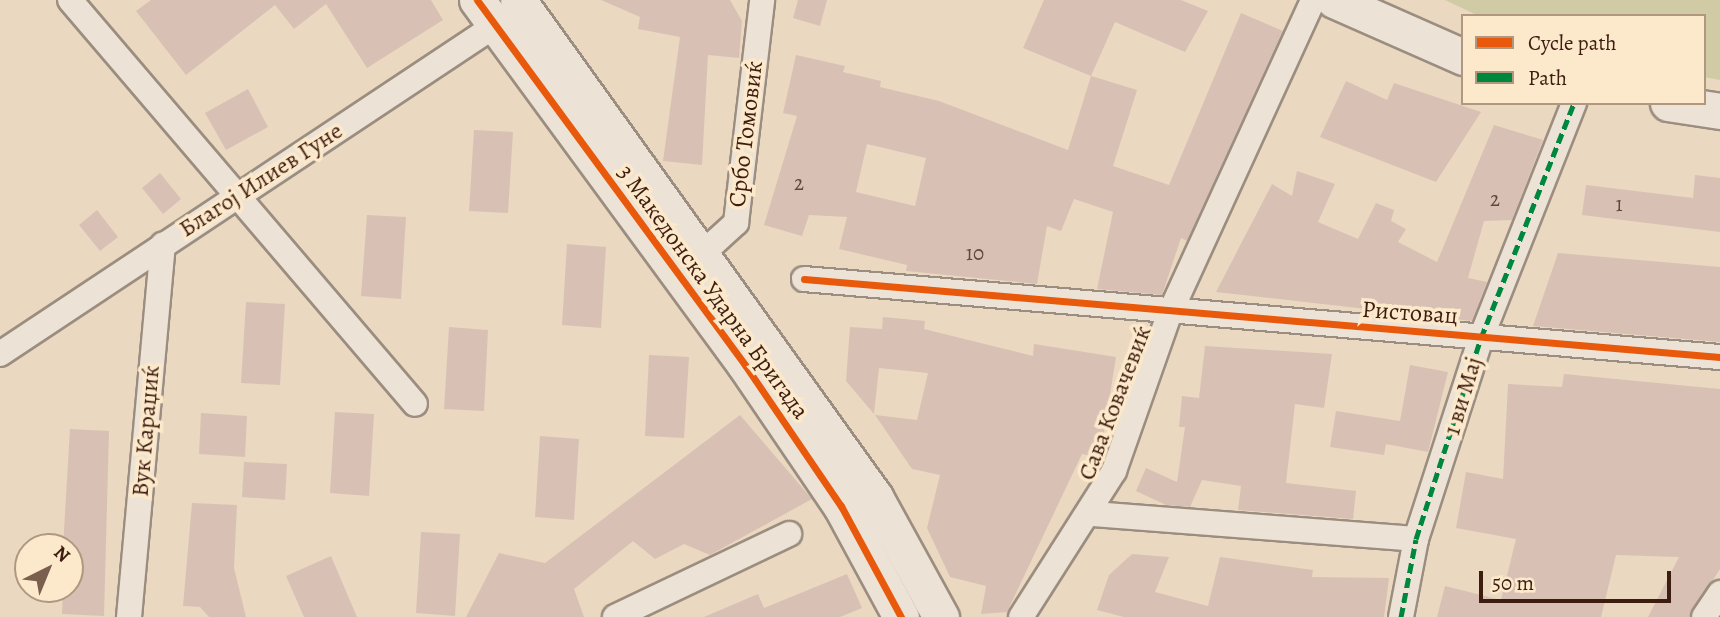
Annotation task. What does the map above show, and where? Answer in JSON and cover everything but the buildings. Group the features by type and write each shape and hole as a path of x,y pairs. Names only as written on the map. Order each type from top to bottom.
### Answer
{"street":[{"path":"70,0 415,404"},
{"name":"Србо Томовиќ","path":"703,253 736,223 762,0"},
{"name":"Сава Ковачевиќ","path":"1021,617 1092,514 1169,315 1313,0"},
{"path":"1334,0 1461,56"},
{"name":"Благој Илиев Гуне","path":"0,354 235,196 503,8"},
{"name":"3 Македонска Ударна Бригада","path":"503,8 703,253 875,497 941,617"},
{"name":"3 Македонска Ударна Бригада","path":"503,8 841,506 901,617"},
{"name":"1 ви Мај","path":"1401,617 1416,539 1481,338 1573,105"},
{"path":"1681,105 1720,111"},
{"name":"Вук Караџиќ","path":"129,617 163,245"},
{"name":"Ристовац","path":"804,279 1169,315 1720,357"},
{"path":"1092,514 1416,539"},
{"path":"615,617 789,534"},
{"path":"1704,617 1720,593"}],"shaded area":[{"path":"1445,0 1720,0 1720,80 1706,77 1706,14 1475,14"}],"marked path":[{"path":"1401,617 1416,539 1481,338 1573,105"}],"cycle path":[{"path":"477,0 745,365 841,506 901,617"},
{"path":"804,279 1720,357"}]}
